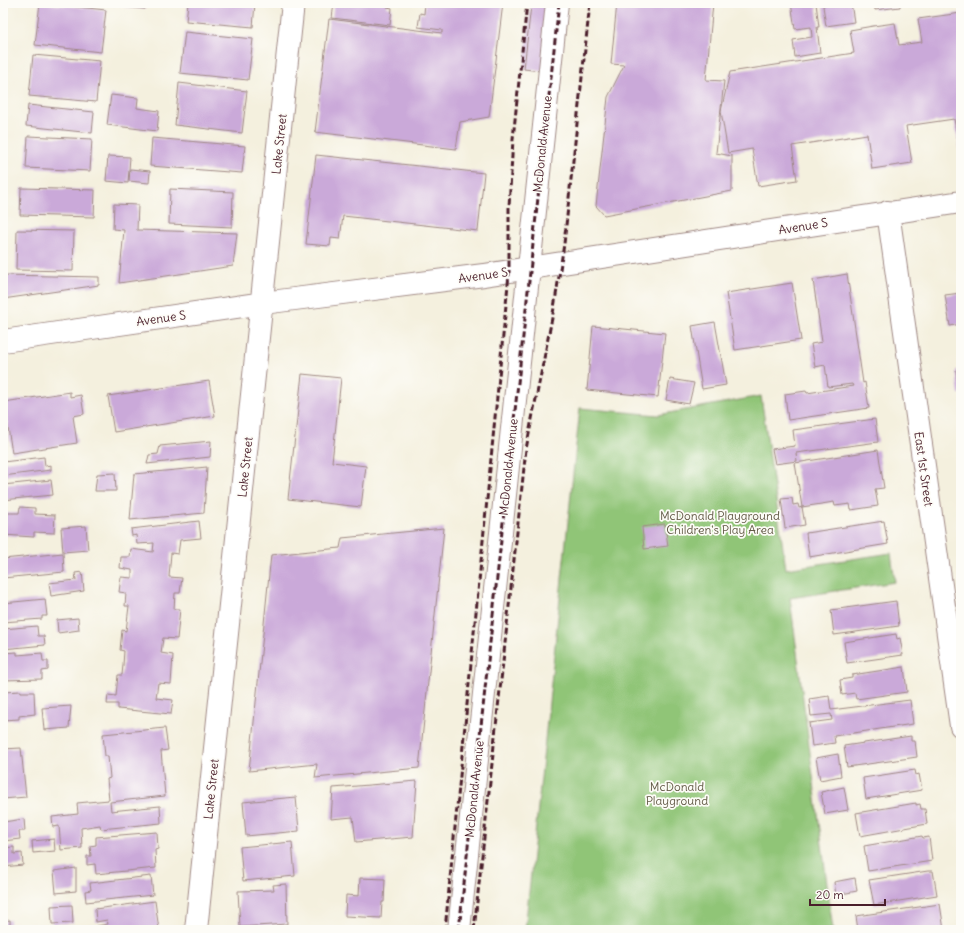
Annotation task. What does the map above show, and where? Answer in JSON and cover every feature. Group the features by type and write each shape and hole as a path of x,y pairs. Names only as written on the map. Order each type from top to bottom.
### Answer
{"street":[{"name":"Lake Street","path":"196,930 293,3"},
{"name":"McDonald Avenue","path":"459,930 557,3"},
{"name":"Avenue S","path":"3,341 262,303 529,268 961,202"},
{"name":"East 1st Street","path":"888,212 961,726"}],"green space":[{"name":"McDonald Playground","path":"761,396 786,569 891,553 895,582 790,598 833,930 525,930 580,408 658,415"}],"building":[{"path":"40,3 106,10 101,52 35,45"},
{"path":"125,3 146,3 145,9 124,7"},
{"path":"188,3 255,3 253,27 186,21"},
{"path":"334,3 388,3 387,7 392,8 390,25 332,18"},
{"path":"425,3 503,3 489,117 460,122 456,149 315,132 329,19 442,33 442,30 418,27 420,13 424,14"},
{"path":"617,3 713,3 706,80 724,81 716,153 732,156 732,191 604,215 596,206 608,97 624,65 611,64"},
{"path":"791,3 816,3 820,53 795,57 793,40 812,37 811,27 795,29"},
{"path":"824,3 851,3 854,22 826,26 823,6 825,5"},
{"path":"874,3 900,3 900,7 875,10"},
{"path":"531,5 555,7 548,72 524,69"},
{"path":"961,13 961,157 954,119 906,126 912,163 872,169 867,134 792,146 797,180 758,186 752,149 728,153 721,111 730,72 854,53 850,30 873,26 895,23 899,45 922,42 918,19"},
{"path":"185,32 253,39 248,80 180,73"},
{"path":"33,55 100,61 96,102 29,96"},
{"path":"179,83 247,91 242,133 175,125"},
{"path":"111,95 138,98 137,108 159,111 157,131 107,125"},
{"path":"28,105 94,112 92,133 26,126"},
{"path":"28,136 92,139 90,171 26,168"},
{"path":"152,138 245,146 242,173 150,166"},
{"path":"316,155 484,173 478,231 343,216 340,239 331,238 330,246 306,244"},
{"path":"108,156 130,157 128,183 106,181"},
{"path":"130,169 150,171 149,183 129,181"},
{"path":"21,188 95,190 94,217 20,215"},
{"path":"170,189 233,192 232,227 169,224"},
{"path":"114,204 138,205 137,230 237,233 233,266 119,283 124,230 113,229"},
{"path":"17,230 74,231 73,271 16,270"},
{"path":"847,274 863,383 865,382 869,408 788,420 785,394 806,391 807,393 853,386 852,384 828,387 825,365 815,367 811,344 822,342 813,280"},
{"path":"4,275 99,277 99,285 3,299"},
{"path":"792,283 801,340 735,350 726,293"},
{"path":"961,293 961,324 950,326 945,295"},
{"path":"715,322 726,385 702,389 692,326"},
{"path":"593,326 665,333 658,397 587,390"},
{"path":"956,370 961,370 961,394 959,394"},
{"path":"302,374 341,378 332,462 366,466 361,507 288,499"},
{"path":"670,379 694,383 689,404 666,400"},
{"path":"209,381 215,416 114,432 108,396"},
{"path":"70,392 70,397 81,395 84,414 73,416 77,443 12,453 4,402"},
{"path":"875,419 878,442 796,453 797,461 775,464 772,449 795,446 793,430"},
{"path":"211,441 210,457 147,464 149,455 158,454 160,446"},
{"path":"878,450 884,488 875,489 878,506 851,510 850,504 835,506 834,502 802,507 795,463"},
{"path":"44,457 45,466 51,465 51,470 3,476 3,462"},
{"path":"207,467 204,513 130,520 134,474"},
{"path":"115,473 116,491 95,491 97,474"},
{"path":"51,480 53,495 3,500 3,485"},
{"path":"792,498 793,505 798,504 799,508 802,507 805,525 785,528 781,499"},
{"path":"20,507 35,508 35,514 55,515 54,533 34,532 34,537 3,535 3,513 19,513"},
{"path":"199,521 201,538 180,540 178,554 171,553 169,577 182,578 180,593 175,593 174,609 180,609 177,639 163,638 161,653 173,655 171,684 158,683 156,698 173,700 171,714 118,709 118,704 107,704 108,695 116,696 118,675 122,675 124,651 120,650 122,630 126,631 129,606 125,606 126,593 119,592 121,577 132,578 132,570 120,568 121,557 130,557 131,549 153,552 154,543 137,544 136,535 132,536 131,529"},
{"path":"884,521 888,544 809,557 806,533"},
{"path":"665,524 668,546 644,549 642,527"},
{"path":"86,526 88,550 63,552 61,528"},
{"path":"444,528 419,768 315,778 317,764 249,771 271,555 340,548 342,538"},
{"path":"63,553 64,572 3,578 3,559"},
{"path":"82,572 84,591 51,596 49,583 76,580 75,573"},
{"path":"45,599 47,616 42,616 42,619 3,622 3,603"},
{"path":"896,601 899,626 834,635 831,610"},
{"path":"78,618 79,630 58,633 57,620"},
{"path":"37,626 38,636 44,636 45,645 3,649 3,629"},
{"path":"896,634 897,639 900,638 903,655 847,663 844,642"},
{"path":"17,652 17,655 42,653 43,661 48,661 48,670 42,671 42,679 3,680 3,653"},
{"path":"904,667 907,692 856,699 855,693 842,695 840,680 852,678 852,675"},
{"path":"3,692 34,692 35,714 19,716 19,719 3,720"},
{"path":"829,696 831,710 910,700 913,724 834,736 835,743 812,746 809,723 832,720 831,714 811,716 809,699"},
{"path":"71,706 69,728 44,730 42,708"},
{"path":"165,728 168,750 161,751 165,796 110,802 111,811 160,806 161,823 101,829 100,825 81,828 82,848 61,850 59,826 53,827 52,817 78,814 77,803 109,800 107,779 110,778 108,756 105,756 103,734"},
{"path":"911,736 911,741 915,741 917,757 847,767 844,746"},
{"path":"21,748 26,797 3,799 3,749"},
{"path":"838,754 841,776 820,780 816,758"},
{"path":"915,770 916,775 919,774 922,790 866,799 863,778"},
{"path":"417,781 413,837 356,842 353,817 331,819 333,788"},
{"path":"844,787 848,810 825,814 821,792"},
{"path":"296,797 299,831 246,836 243,802"},
{"path":"916,803 916,805 920,804 921,809 925,809 927,824 860,836 856,813"},
{"path":"24,819 25,831 19,831 20,839 3,841 3,822"},
{"path":"157,832 158,849 155,850 156,868 96,874 95,864 87,865 87,856 91,856 90,846 96,845 96,837"},
{"path":"922,836 923,838 929,837 932,861 868,871 864,846"},
{"path":"54,839 55,851 33,853 32,841"},
{"path":"292,842 295,876 243,881 240,847"},
{"path":"14,847 14,854 22,853 23,865 3,867 3,848"},
{"path":"76,868 76,891 56,893 54,871"},
{"path":"933,871 937,895 874,905 869,880"},
{"path":"151,876 153,895 86,902 85,891 91,890 90,883"},
{"path":"360,878 385,879 384,902 382,902 381,918 345,916 346,895 359,896"},
{"path":"855,878 857,891 836,895 834,882"},
{"path":"286,884 287,924 240,927 238,891 274,890 273,885"},
{"path":"155,901 159,930 97,930 96,926 108,924 107,920 96,922 95,909"},
{"path":"940,904 944,930 858,930 856,916"},
{"path":"72,905 73,923 52,924 51,906"},
{"path":"10,920 10,930 3,930 3,921"}],"railway":[{"path":"445,930 509,274 509,207 513,139 527,3"},
{"path":"459,930 559,3"},
{"path":"474,930 526,449 554,308 564,244 590,3"}],"park label":[{"name":"McDonald Playground Children's Play Area","path":"720,522"}]}
